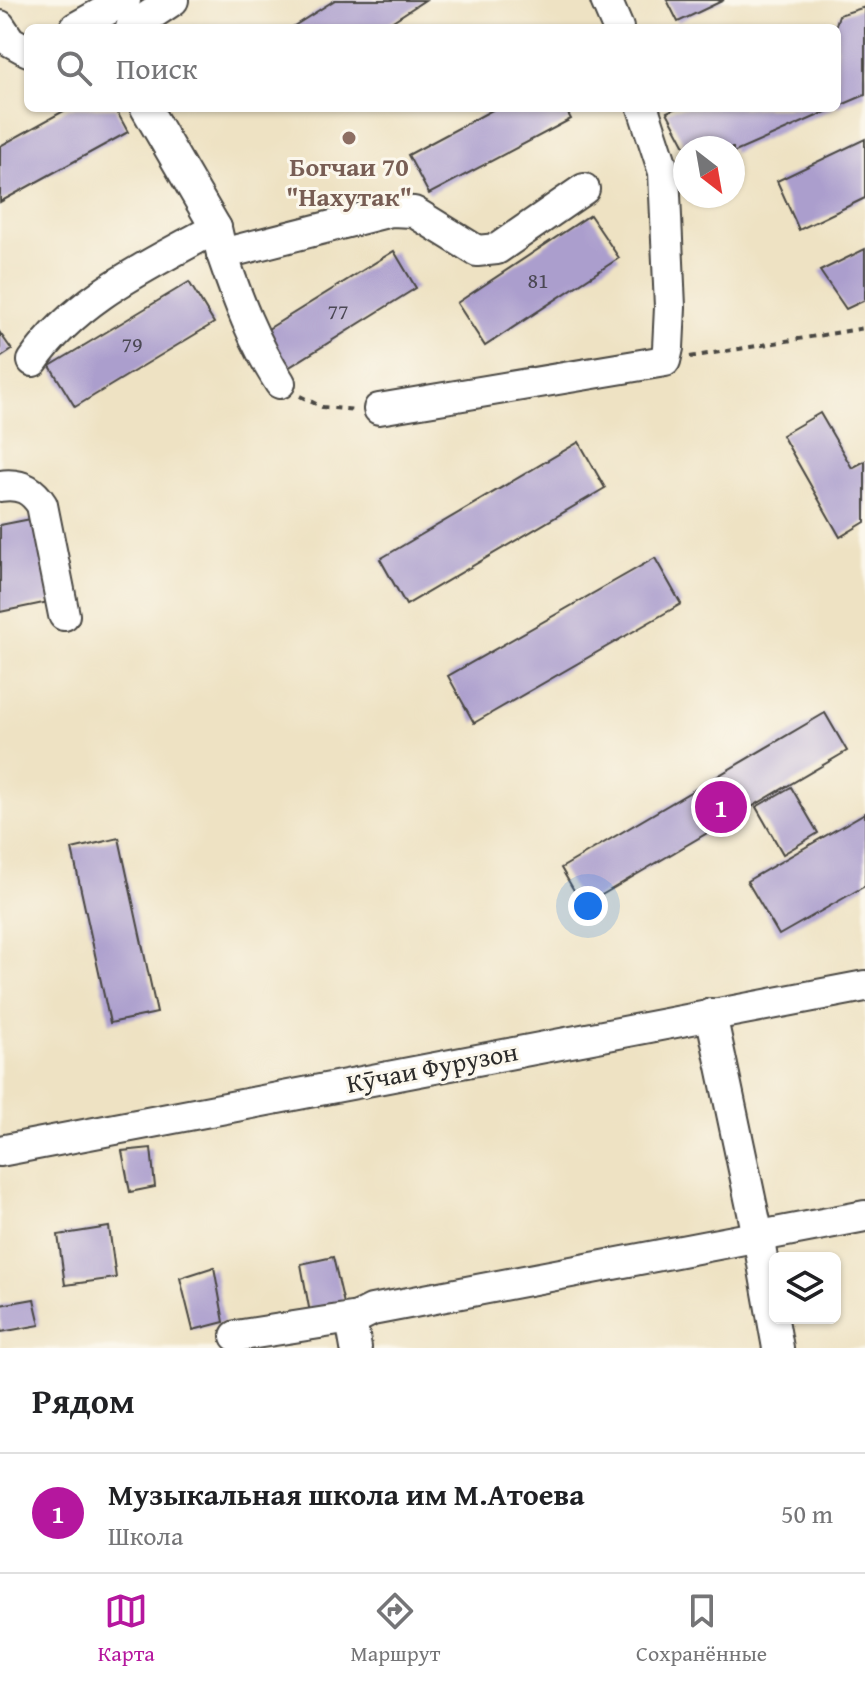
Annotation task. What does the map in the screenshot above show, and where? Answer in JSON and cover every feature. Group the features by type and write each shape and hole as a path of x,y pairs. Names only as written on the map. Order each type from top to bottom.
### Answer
{"street":[{"path":"82,24 125,0"},
{"path":"137,24 173,0"},
{"path":"606,0 616,24"},
{"path":"0,26 10,41 24,49"},
{"path":"148,112 219,241 251,330 280,383"},
{"path":"379,409 665,361 670,307 664,172 644,112"},
{"path":"33,361 70,318 95,298 147,266 219,241 391,211 414,212 477,251 497,249 584,189"},
{"path":"0,486 20,485 36,495 42,505 64,615"},
{"name":"Кӯчаи Фурузон","path":"0,1151 865,986"},
{"path":"711,1014 758,1236 778,1348"},
{"path":"236,1336 358,1317 372,1310 865,1216"},
{"path":"356,1348 352,1325 358,1317"}],"path":[{"path":"665,361 865,328"},
{"path":"280,383 322,407 346,411 379,409"}],"building":[{"path":"335,0 425,0 388,24 297,24"},
{"path":"667,0 724,0 678,22"},
{"path":"865,7 865,95 841,105 841,24 836,24 839,15"},
{"path":"62,112 117,112 128,132 0,202 0,146"},
{"path":"489,112 567,112 571,119 429,194 408,155"},
{"path":"667,112 826,112 745,148 745,136 680,136"},
{"path":"865,139 865,198 799,230 777,181"},
{"path":"590,215 619,258 485,346 457,303"},
{"path":"865,249 865,300 846,309 820,271"},
{"path":"394,251 416,288 283,371 260,334"},
{"path":"189,282 214,323 75,407 50,366"},
{"path":"0,333 12,350 0,358"},
{"path":"820,413 852,468 865,461 865,522 840,537 782,435"},
{"path":"579,442 605,488 406,605 380,559"},
{"path":"41,517 58,600 0,612 0,525"},
{"path":"655,558 681,604 474,723 448,676"},
{"path":"825,713 847,751 583,906 561,868"},
{"path":"791,787 818,833 783,854 756,807"},
{"path":"865,813 865,886 779,935 747,881"},
{"path":"119,838 157,1013 110,1023 72,849"},
{"path":"151,1148 155,1187 130,1192 122,1151"},
{"path":"109,1227 116,1278 65,1285 58,1235"},
{"path":"333,1257 345,1308 310,1313 301,1264"},
{"path":"214,1267 224,1322 193,1330 180,1278"},
{"path":"34,1299 40,1325 1,1332 0,1305"}],"place":[{"name":"Богчаи 70 \"Нахутак\"","path":"349,138"},
{"name":"Музыкальная школа им М.Атоева","path":"721,807"}]}
